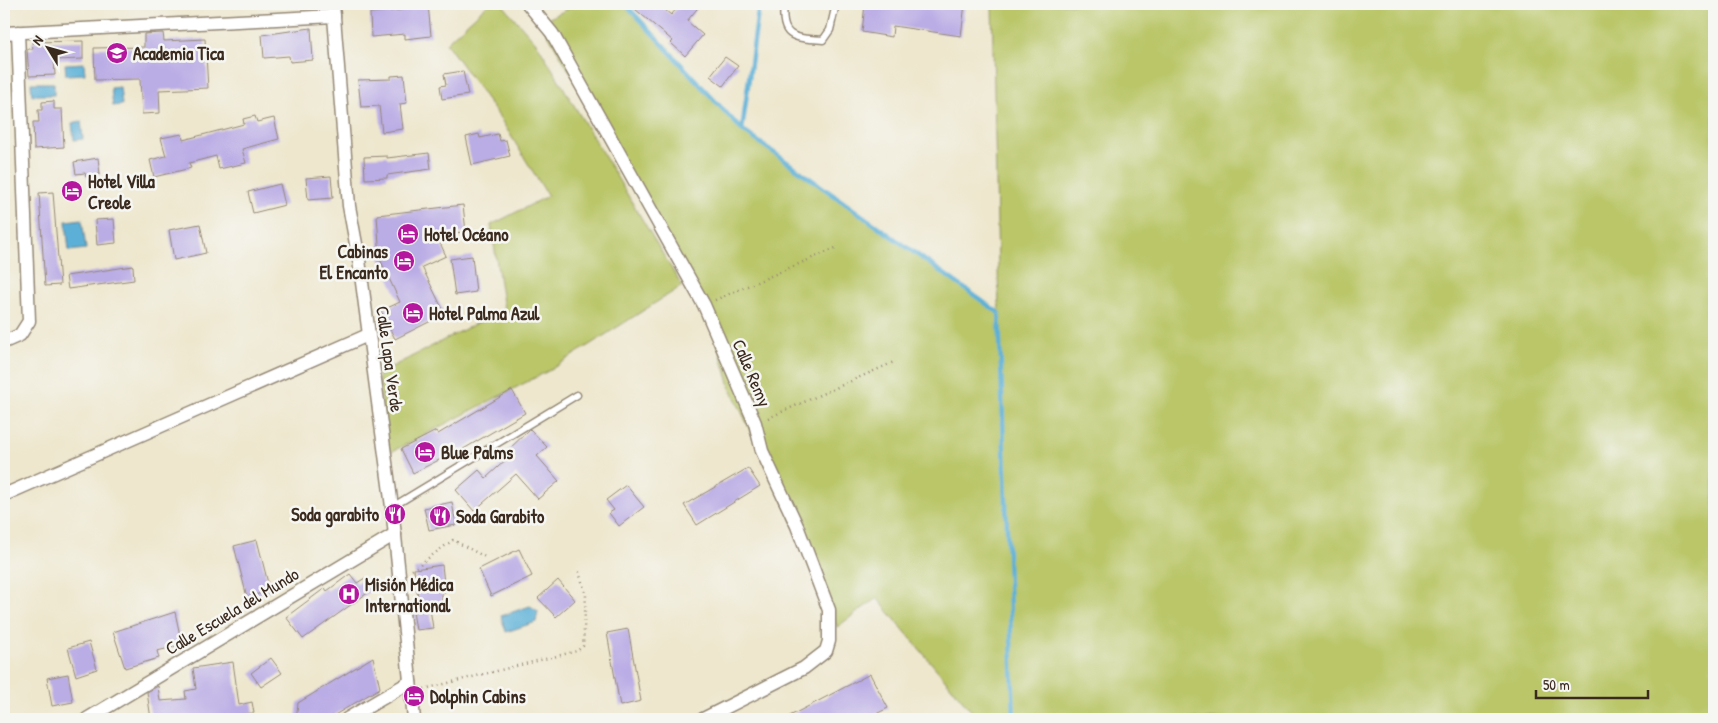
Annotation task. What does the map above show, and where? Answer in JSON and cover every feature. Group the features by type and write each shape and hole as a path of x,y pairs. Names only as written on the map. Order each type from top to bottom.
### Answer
{"street":[{"name":"Calle Remy","path":"528,4 552,34 704,305 755,423 762,452 797,526 830,610 829,640 826,651 804,668 703,719"},
{"path":"4,33 333,10"},
{"name":"Calle Lapa Verde","path":"333,10 349,206 392,507 414,719"},
{"path":"4,342 20,335 29,321 18,32"},
{"path":"4,495 368,335"},
{"name":"Calle Escuela del Mundo","path":"86,719 395,534"},
{"path":"347,719 410,688"}],"lane":[{"path":"784,4 782,22 790,34 800,38 823,40 830,30 836,4"},
{"path":"392,507 577,395"}],"path":[{"path":"704,305 838,248"},
{"path":"755,423 894,362"},
{"path":"399,580 453,540 484,557"},
{"path":"410,688 577,651 583,646 586,595 578,569"}],"green space":[{"path":"488,4 502,4 538,45 682,286 550,370 389,453 378,374 504,309 491,225 548,196 500,118 446,43"},
{"path":"578,4 625,4 742,130 999,312 992,4 1714,4 1714,719 978,719 877,598 837,627 787,509 730,387 708,311 541,22"}],"water":[{"path":"84,63 85,74 66,75 65,64"},
{"path":"31,83 54,83 54,95 32,95"},
{"path":"120,87 122,105 113,106 111,88"},
{"path":"81,121 83,139 74,140 72,123"},
{"path":"82,219 86,249 69,251 66,221"},
{"path":"530,606 538,611 536,622 506,632 501,616"}],"building":[{"path":"428,4 431,36 405,39 405,34 371,37 370,13 402,10 402,5"},
{"path":"629,4 658,4 671,15 681,4 701,4 687,21 703,35 685,56 671,43 673,41"},
{"path":"865,4 965,4 961,36 893,26 892,37 862,32"},
{"path":"311,28 313,60 290,62 289,56 264,58 262,35"},
{"path":"163,33 164,41 205,39 208,88 159,90 160,113 142,114 140,79 95,80 94,48 144,47 144,34"},
{"path":"83,41 83,59 54,60 55,75 29,76 27,49 33,49 32,42"},
{"path":"725,57 738,66 723,86 710,76"},
{"path":"463,71 468,95 442,99 440,86 446,85 444,74"},
{"path":"404,75 407,103 400,104 403,129 382,132 379,106 361,107 358,80 391,79 391,76"},
{"path":"54,101 54,109 62,109 64,147 34,149 33,122 39,122 38,110 42,110 42,102"},
{"path":"255,116 257,122 274,118 279,139 242,149 246,163 219,169 216,156 189,163 191,168 154,177 150,160 166,156 161,138 182,134 183,140 244,124 243,119"},
{"path":"479,134 480,138 498,134 500,141 506,140 510,156 472,165 466,137"},
{"path":"429,153 431,169 387,175 387,178 365,179 364,157 387,156 387,158"},
{"path":"98,158 100,174 86,177 85,173 76,174 74,162"},
{"path":"331,176 333,198 308,200 306,178"},
{"path":"280,184 285,205 253,213 248,192"},
{"path":"53,192 60,285 45,286 39,193"},
{"path":"463,205 466,232 436,234 446,256 422,267 443,310 443,315 395,339 381,311 400,302 380,259 377,215"},
{"path":"114,219 116,243 97,245 95,220"},
{"path":"200,224 206,253 174,260 169,230"},
{"path":"472,256 476,292 455,295 450,259"},
{"path":"133,266 134,280 68,289 66,276"},
{"path":"512,390 525,413 460,451 413,473 401,449 436,431 438,434"},
{"path":"530,429 547,447 537,456 559,481 538,499 516,474 474,511 456,490 479,470 486,478 510,456 506,452"},
{"path":"748,468 760,486 697,525 684,505"},
{"path":"626,485 644,507 619,526 609,513 614,510 606,500"},
{"name":"Soda Garabito","path":"452,502 456,525 429,530 424,508"},
{"path":"257,540 270,591 247,597 234,546"},
{"path":"519,549 532,576 491,596 479,569"},
{"path":"442,565 445,592 442,592 442,604 419,605 414,569"},
{"path":"350,574 357,583 365,578 373,589 303,639 286,617 325,588 327,591"},
{"path":"558,580 575,600 556,617 538,598"},
{"path":"430,609 433,628 416,630 413,612"},
{"path":"175,612 182,645 157,651 159,658 125,668 113,632"},
{"path":"628,629 641,701 620,706 607,633"},
{"path":"89,642 97,669 76,676 68,648"},
{"path":"373,657 380,688 328,719 296,719 298,703"},
{"path":"271,658 282,673 261,687 251,673"},
{"path":"233,662 239,705 252,702 254,713 200,719 151,719 147,692 158,686 160,701 186,699 185,691 196,689 193,668"},
{"path":"68,674 73,702 52,706 47,678"},
{"path":"870,674 888,708 866,719 784,719"}],"waterway":[{"path":"625,4 742,130 999,313 1014,719"},
{"path":"742,130 759,4"}],"place":[{"name":"Academia Tica","path":"117,53"},
{"name":"Hotel Villa Creole","path":"72,191"},
{"name":"Hotel Océano","path":"408,234"},
{"name":"Cabinas El Encanto","path":"404,261"},
{"name":"Hotel Palma Azul","path":"413,313"},
{"name":"Blue Palms","path":"425,452"},
{"name":"Soda garabito","path":"395,514"},
{"name":"Soda Garabito","path":"440,516"},
{"name":"Misión Médica International","path":"349,594"},
{"name":"Dolphin Cabins","path":"414,696"}]}
